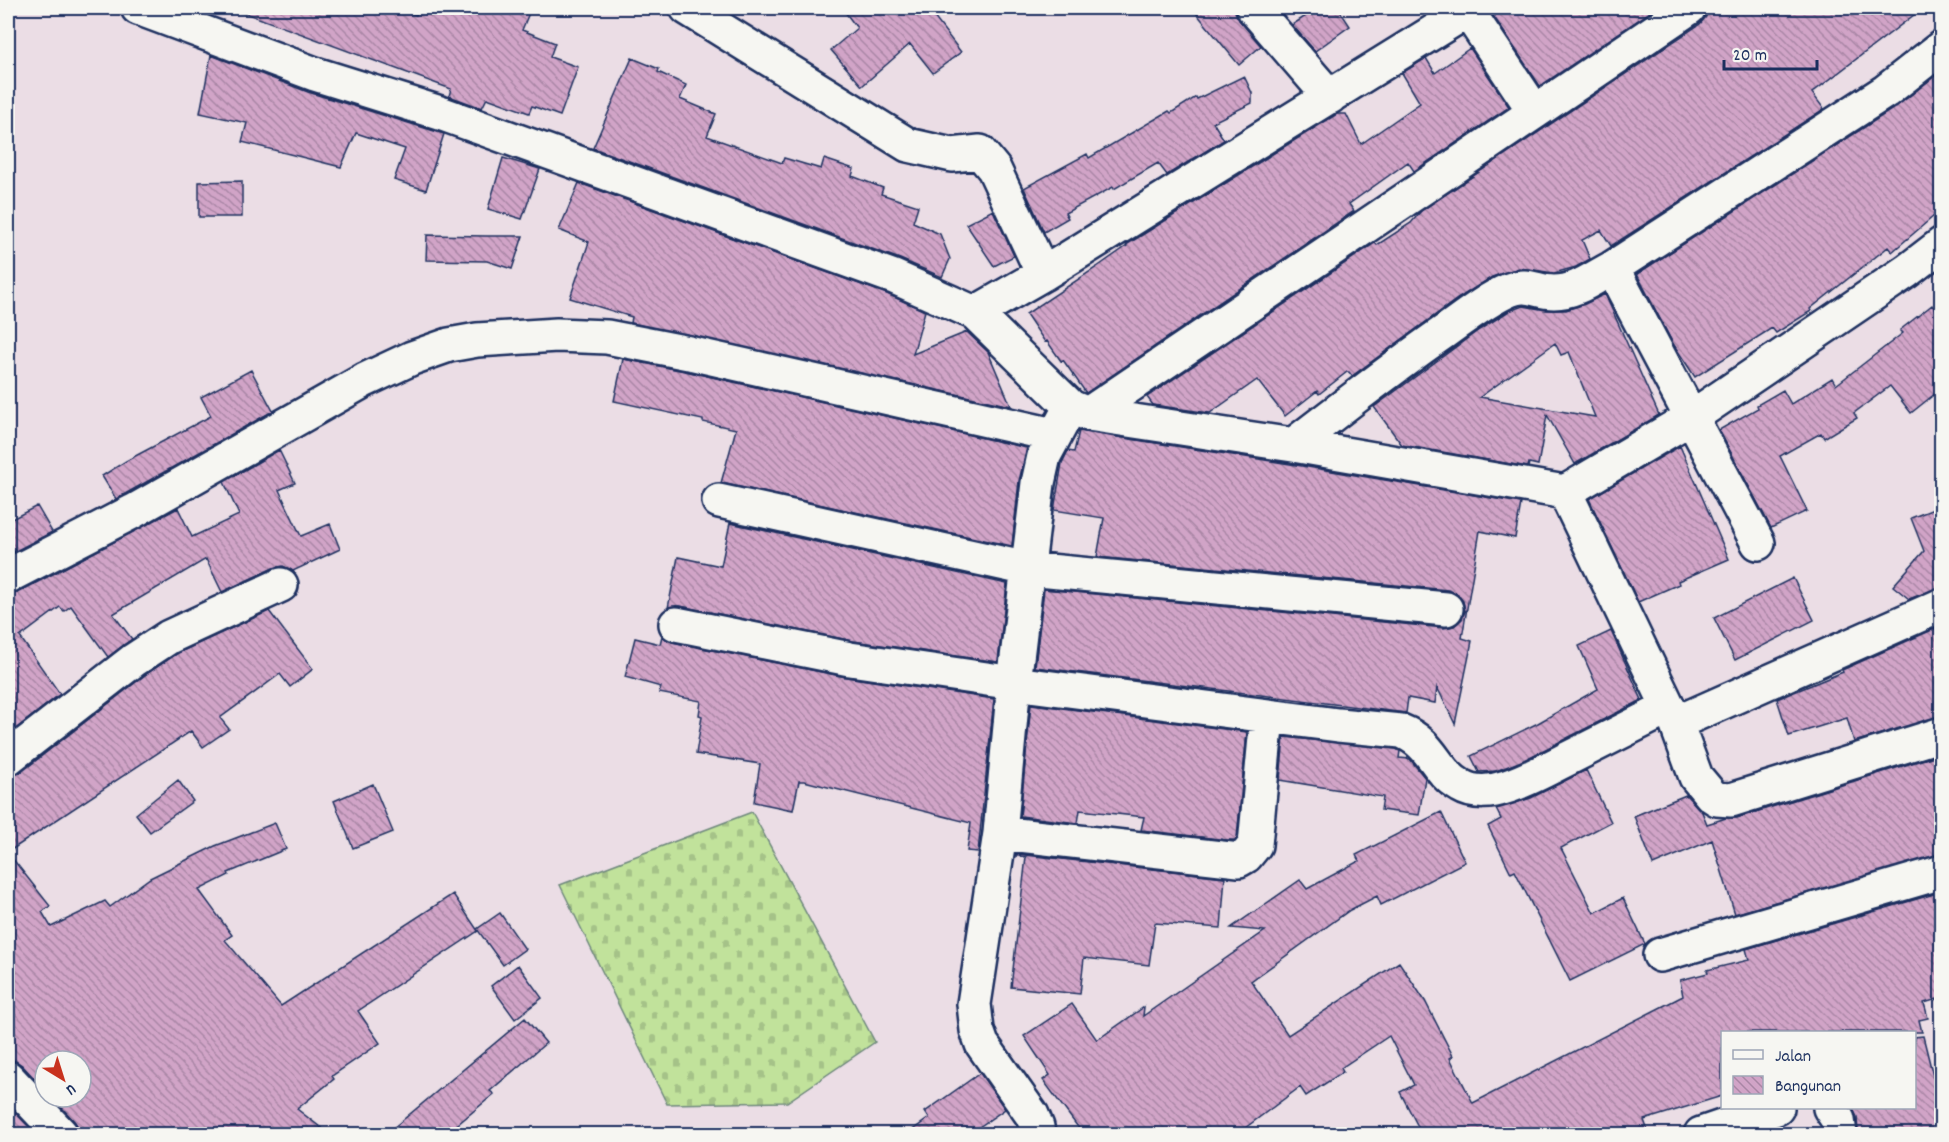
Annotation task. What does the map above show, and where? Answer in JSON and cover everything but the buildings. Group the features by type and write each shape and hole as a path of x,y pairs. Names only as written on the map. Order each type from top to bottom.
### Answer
{"street":[{"path":"138,8 315,74 440,113 894,277 975,313 1080,410 1565,492 1692,417 1907,271 1941,244"},
{"path":"687,8 908,145 952,155 980,152 994,169 1043,274"},
{"path":"1253,8 1330,97"},
{"path":"1038,1134 1032,1115 982,1044 977,1030 974,1004 1000,833 1014,683 1038,483 1044,456 1053,435 1080,410 1535,112 1689,8"},
{"path":"975,313 1043,274 1330,97 1456,12 1535,112"},
{"path":"1293,445 1407,358 1487,302 1520,287 1529,286 1550,292 1574,289 1612,268 1886,92 1941,47"},
{"path":"1612,268 1758,543"},
{"path":"8,576 134,511 365,380 412,358 449,345 477,340 557,335 608,337 1053,435"},
{"path":"1565,492 1672,716 1696,777 1706,791 1717,799 1731,800 1941,734"},
{"path":"718,501 1028,569 1446,609"},
{"path":"8,758 134,660 169,637 281,585"},
{"path":"676,624 850,659 1014,683 1401,731 1410,734 1424,745 1441,769 1461,786 1471,791 1481,791 1506,787 1522,781 1672,716 1941,605"},
{"path":"1000,833 1239,860 1246,856 1255,845 1267,716"},
{"path":"1660,955 1941,872"},
{"path":"8,1078 61,1134"},
{"path":"1701,1134 1771,1109"},
{"path":"1831,1109 1838,1120 1840,1134"}],"green space":[{"path":"752,812 875,1042 787,1102 667,1104 560,885"}]}
